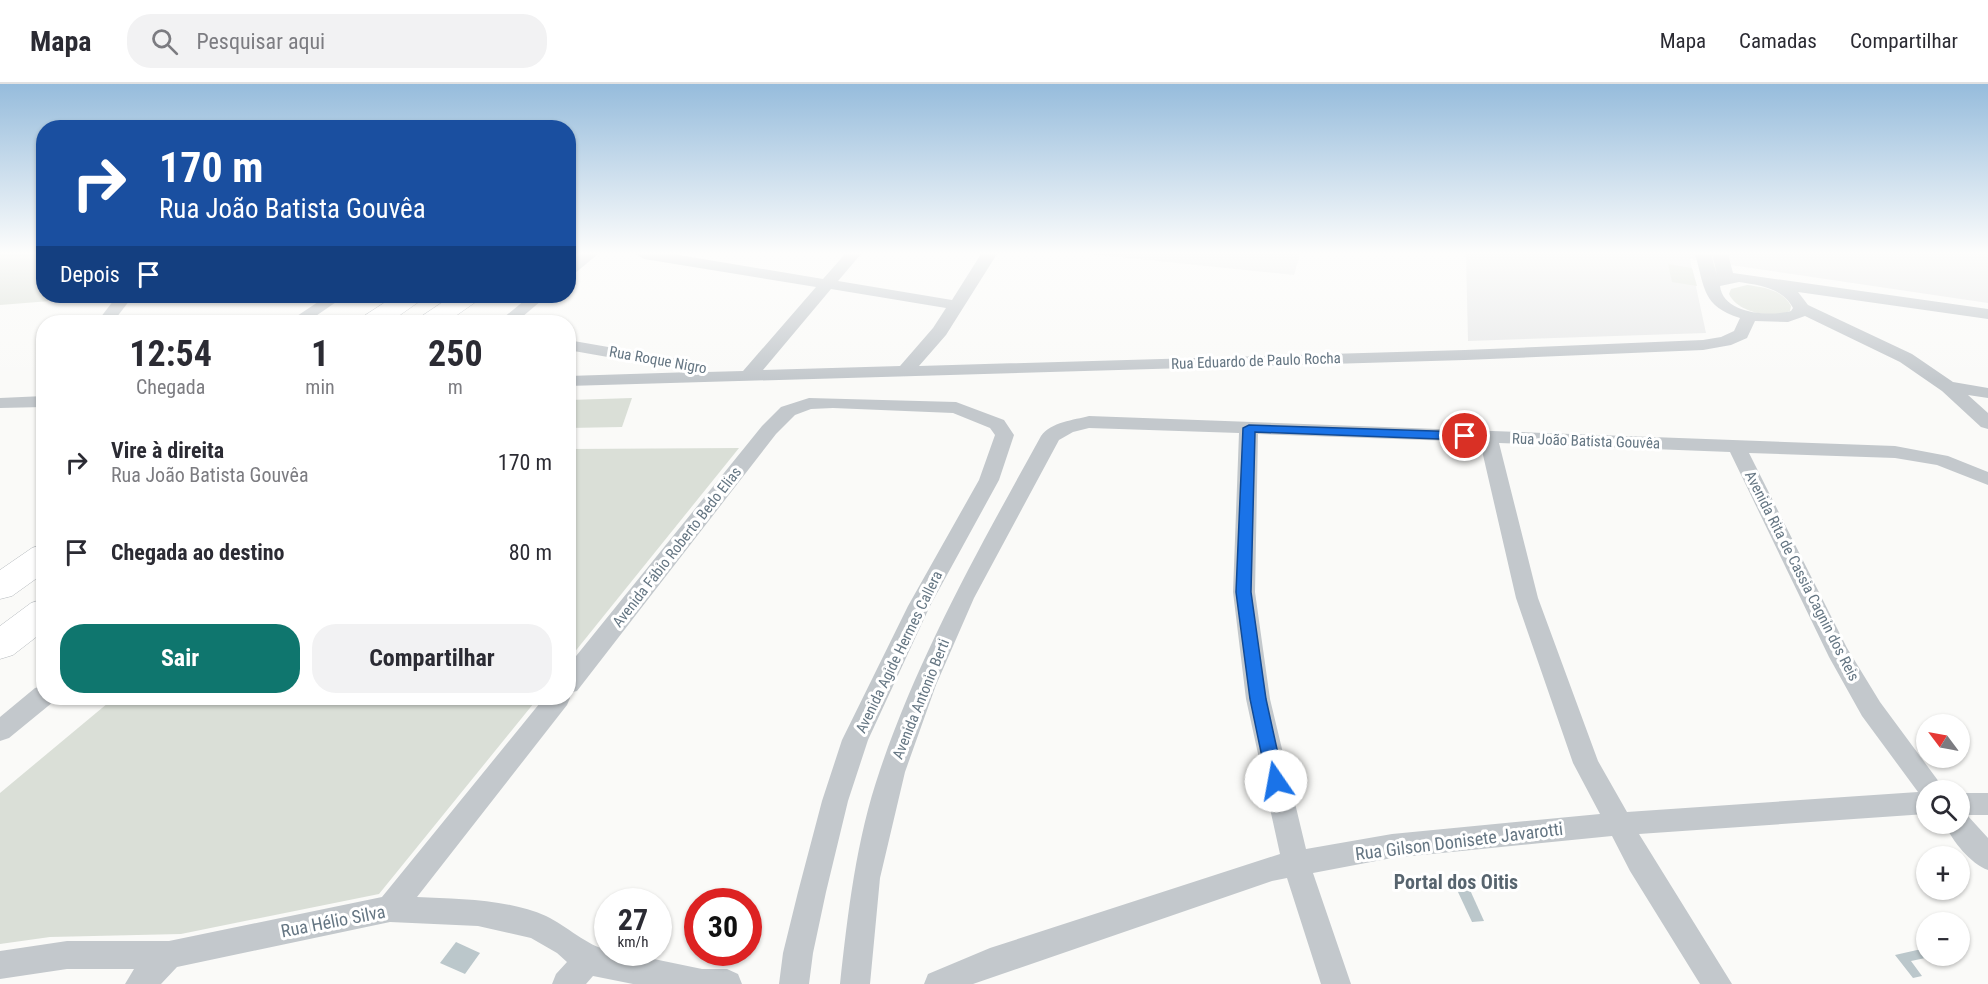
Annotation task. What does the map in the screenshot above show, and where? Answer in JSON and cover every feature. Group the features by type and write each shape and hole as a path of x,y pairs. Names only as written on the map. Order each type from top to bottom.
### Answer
{"highway":[{"path":"383,315 401,303"},
{"path":"441,315 458,303"},
{"path":"0,587 36,562"},
{"path":"0,645 36,618"}],"street":[{"path":"576,380 748,376 817,296"},
{"path":"900,296 955,305"},
{"path":"905,371 940,331 961,296"},
{"path":"1714,296 1723,304 1749,316 1772,319 1794,307 1805,296"},
{"path":"1782,296 1794,307 1906,358 1948,387 1988,423"},
{"path":"1861,296 1988,314"},
{"path":"307,315 326,303"},
{"path":"516,315 530,303"},
{"name":"Rua Eduardo de Paulo Rocha","path":"748,376 1454,355 1703,345 1725,341 1742,334 1749,316"},
{"path":"940,331 940,351 946,361 962,369"},
{"name":"Rua Roque Nigro","path":"576,346 748,376"},
{"path":"576,377 595,365 596,356 593,349"},
{"path":"1948,387 1988,393"},
{"path":"0,403 36,401"},
{"name":"Avenida Fábio Roberto Bedo Elias","path":"576,674 769,430 788,411 809,404 833,403 956,408 997,424 1005,435"},
{"name":"Rua João Batista Gouvêa","path":"1052,436 1066,428 1089,422 1895,452 1941,460 1982,476"},
{"path":"1249,428 1244,592 1258,699 1296,864 1336,984"},
{"name":"Avenida Agide Hermes Callera","path":"795,984 798,953 812,892 835,801 855,740 919,606 989,480 1005,435"},
{"name":"Avenida Antonio Berti","path":"855,984 866,878 892,772 924,685 963,598 1052,436"},
{"path":"1488,436 1527,598 1586,763 1640,862 1717,984"},
{"name":"Avenida Rita de Cassia Cagnin dos Reis","path":"1737,447 1837,651 1871,709 1924,780"},
{"path":"0,731 36,702"},
{"path":"390,909 552,705"},
{"name":"Rua Gilson Donisete Javarotti","path":"939,984 990,962 1272,868 1392,846 1620,824 1916,804"},
{"path":"1970,804 1988,804"},
{"path":"1968,834 1988,858"},
{"name":"Rua Hélio Silva","path":"0,965 67,955 169,955 390,909 478,914 536,926 567,943 587,960 702,984 727,984"},
{"path":"140,984 169,955"},
{"path":"567,984 587,960"}],"shaded area":[{"path":"0,296 36,296 36,302 0,305"},
{"path":"1467,296 1698,296 1706,333 1468,341"},
{"path":"1730,296 1783,296 1791,306 1790,311 1765,314 1748,310 1733,301"},
{"path":"1941,296 1988,296 1988,303"},
{"path":"632,398 622,427 576,428 576,400"},
{"path":"739,448 576,650 576,449"},
{"path":"106,705 532,705 379,894 181,934 50,937 0,944 0,793"},
{"path":"1470,890 1484,921 1472,922 1458,892"},
{"path":"456,942 480,953 465,974 440,963"},
{"path":"1916,950 1916,960 1911,961 1922,976 1913,978 1895,955"}],"district":[{"name":"Portal dos Oitis","path":"1456,882"}],"route":[{"path":"1276,781 1258,699 1244,592 1245,489 1249,428 1465,436"}]}
